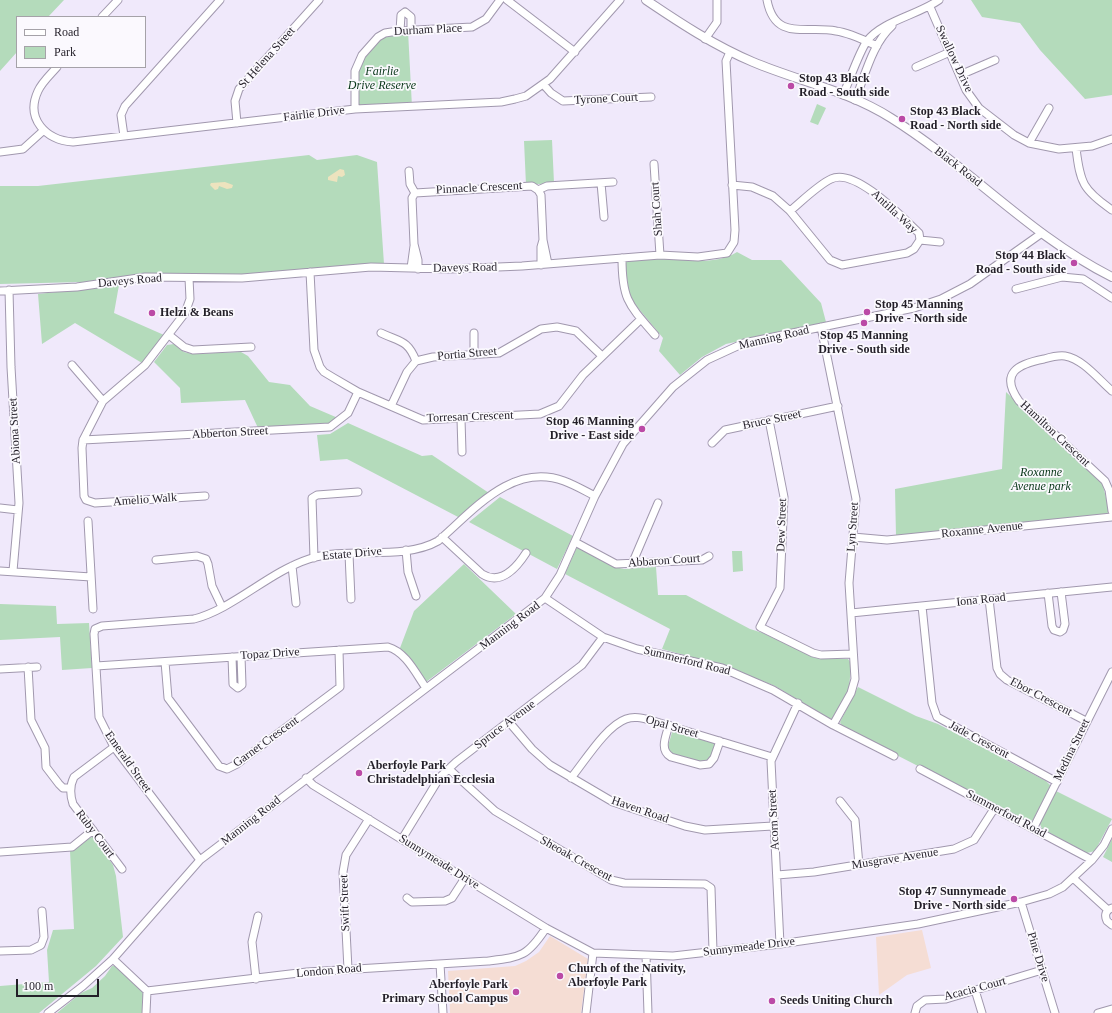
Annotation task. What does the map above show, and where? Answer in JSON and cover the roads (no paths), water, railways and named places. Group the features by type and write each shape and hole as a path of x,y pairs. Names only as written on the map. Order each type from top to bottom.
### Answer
{"main road":[{"name":"Black Road","path":"646,0 705,39 730,52 843,95 890,117 928,143 1042,233 1092,267 1112,277"}],"street":[{"path":"103,16 118,0"},
{"path":"124,136 121,115 125,106 220,0"},
{"name":"St Helena Street","path":"237,123 235,98 239,89 319,0"},
{"name":"Durham Place","path":"355,109 354,78 358,63 378,37 385,33 400,31 472,27 486,19 500,0"},
{"path":"507,0 575,52"},
{"name":"Fairlie Drive","path":"56,68 38,91 34,113 38,124 52,138 73,142 355,109 501,102 526,96 550,79 620,0"},
{"path":"705,39 717,22 717,0"},
{"path":"767,0 769,11 777,23 785,28 836,30 877,46"},
{"path":"843,95 867,41 882,28 930,7 939,0"},
{"name":"Swallow Drive","path":"930,7 966,90 979,108 1014,135 1029,143 1059,149 1101,144 1112,139"},
{"path":"400,31 401,15 405,12 411,16 411,31"},
{"path":"855,100 877,46 886,32 899,21"},
{"name":"Daveys Road","path":"0,291 77,287 145,277 242,278 371,267 450,270 660,255 698,257 727,253 734,242 726,61 730,52"},
{"path":"916,67 950,52"},
{"path":"960,75 995,60"},
{"name":"Tyrone Court","path":"543,84 551,94 563,101 651,97"},
{"path":"1029,143 1050,108"},
{"path":"0,152 23,149 44,130"},
{"path":"1076,148 1078,172 1087,191 1112,210"},
{"name":"Shah Court","path":"654,164 660,255"},
{"path":"409,170 410,184 415,193 412,198 414,244 418,260 415,269"},
{"name":"Antilla Way","path":"732,185 752,187 773,196 790,211 830,260 842,265 907,253 914,249 920,240 919,233 867,187 840,176 831,179 790,211"},
{"path":"601,182 604,217"},
{"path":"538,190 547,186 613,182"},
{"name":"Pinnacle Crescent","path":"415,193 532,186 538,190 541,195 544,264"},
{"name":"Manning Road","path":"48,1013 83,986 113,959 200,860 306,778 546,598 560,575 595,496 627,439 673,387 707,360 744,344 914,308 941,299 970,284 1042,233"},
{"path":"920,240 940,242"},
{"path":"622,258 622,282 628,302 655,335"},
{"name":"Torresan Crescent","path":"310,272 316,358 324,372 358,392 423,420 540,414 550,412 565,400 582,376 641,319"},
{"path":"1016,289 1062,277 1083,279 1112,298"},
{"path":"83,440 103,401 145,365 169,335 188,307 190,299 190,278"},
{"name":"Abiona Street","path":"9,290 18,510 13,572"},
{"name":"Portia Street","path":"416,361 433,357 499,353 541,329 557,327 576,331 602,356"},
{"name":"Lyn Street","path":"821,327 856,499 849,583 855,679 851,693 834,725"},
{"path":"381,333 408,345 411,348 416,361 407,372 391,406"},
{"path":"474,333 474,355"},
{"path":"169,335 184,347 193,350 251,347"},
{"name":"Hamilton Crescent","path":"1112,391 1078,360 1066,356 1024,363 1016,368 1011,378 1012,392 1019,401 1105,481 1109,490 1112,511"},
{"path":"72,365 103,401"},
{"name":"Abberton Street","path":"83,440 330,428 348,413 358,392"},
{"name":"Bruce Street","path":"712,444 725,430 838,406"},
{"path":"460,419 462,452"},
{"name":"Dew Street","path":"769,420 784,497 780,588 760,627 821,656 853,654"},
{"name":"Amelio Walk","path":"83,440 82,455 84,496 86,500 95,503 205,496"},
{"name":"Estate Drive","path":"98,627 194,619 207,616 292,566 314,558 406,550 429,546 442,537 491,495 504,486 517,480 533,478 564,481 595,496"},
{"path":"314,558 312,498 317,495 358,492"},
{"path":"632,564 658,503"},
{"path":"0,508 18,510"},
{"name":"Roxanne Avenue","path":"853,537 887,540 1112,517"},
{"path":"88,521 93,609"},
{"path":"442,537 482,574 489,577 507,574 517,567 526,553"},
{"name":"Abbaron Court","path":"575,542 616,564 702,560 709,556"},
{"path":"406,550 408,572 416,596"},
{"path":"349,554 351,599"},
{"path":"156,560 198,556 206,559 212,586 222,606"},
{"path":"292,566 296,603"},
{"path":"0,571 91,577"},
{"name":"Iona Road","path":"851,613 1112,587"},
{"path":"1048,593 1052,626 1054,630 1060,632 1064,630 1065,624 1062,592"},
{"name":"Summerford Road","path":"546,598 603,637 637,649 722,668 773,690 877,749 894,756"},
{"name":"Ebor Crescent","path":"989,599 997,668 1000,674 1007,680 1086,721"},
{"name":"Jade Crescent","path":"922,606 932,703 937,717 1057,782"},
{"name":"Emerald Street","path":"98,627 95,629 94,634 99,717 114,747 200,860"},
{"name":"Spruce Avenue","path":"402,839 440,776 582,665 603,637"},
{"name":"Topaz Drive","path":"96,666 388,647 394,648 404,657 426,688"},
{"name":"Garnet Crescent","path":"165,662 168,698 219,766 227,769 238,764 340,687 339,650"},
{"path":"232,657 233,684 238,688 242,685 241,656"},
{"path":"0,669 37,667"},
{"path":"28,668 31,720 45,748 46,767 58,784 63,788 71,788 71,783 74,777 114,747"},
{"name":"Medina Street","path":"1033,829 1086,721 1112,672"},
{"name":"Acorn Street","path":"780,944 771,761 798,703"},
{"name":"Opal Street","path":"571,778 605,736 619,722 633,717 669,725 772,757"},
{"name":"Haven Road","path":"510,722 532,749 550,765 613,802 685,826 705,830 774,826"},
{"path":"669,725 664,746 667,754 671,757 700,764 709,764 714,758 720,741"},
{"name":"Sheoak Crescent","path":"449,768 495,811 611,880 624,883 705,884 711,888 713,951"},
{"name":"Summerford Road","path":"920,769 1092,860"},
{"name":"Sunnymeade Drive","path":"306,778 313,785 546,928 593,953 673,956 780,944 918,924 1022,902 1049,894 1063,887 1092,860 1104,845 1112,829"},
{"name":"Ruby Court","path":"71,788 73,804 122,869"},
{"path":"840,801 855,820 859,865"},
{"name":"Musgrave Avenue","path":"777,875 814,872 954,849 974,840 994,809"},
{"name":"Swift Street","path":"348,969 343,872 346,855 369,819"},
{"path":"0,852 72,847 93,830"},
{"path":"407,898 412,902 445,901 452,898 466,878"},
{"path":"1073,878 1110,909 1106,918 1112,925"},
{"name":"Pine Drive","path":"1022,902 1055,1013"},
{"path":"0,951 31,950 41,945 44,937 42,911"},
{"path":"256,979 252,942 258,916"},
{"name":"London Road","path":"147,991 348,969 488,961 516,957 528,952 546,928"},
{"path":"586,1013 593,953"},
{"path":"646,955 648,1013"},
{"path":"113,959 147,991 146,1013"},
{"path":"440,964 443,1013"},
{"name":"Acacia Court","path":"915,1013 917,1006 925,1000 946,998 1042,970"},
{"path":"975,990 982,1013"},
{"path":"1098,1013 1112,1009"}],"place":[{"name":"Stop 43 Black Road - South side","path":"791,86"},
{"name":"Stop 43 Black Road - North side","path":"902,119"},
{"name":"Stop 44 Black Road - South side","path":"1074,263"},
{"name":"Stop 45 Manning Drive - North side","path":"867,312"},
{"name":"Helzi & Beans","path":"152,313"},
{"name":"Stop 45 Manning Drive - South side","path":"864,323"},
{"name":"Stop 46 Manning Drive - East side","path":"642,429"},
{"name":"Aberfoyle Park Christadelphian Ecclesia","path":"359,773"},
{"name":"Stop 47 Sunnymeade Drive - North side","path":"1014,899"},
{"name":"Church of the Nativity, Aberfoyle Park","path":"560,976"},
{"name":"Aberfoyle Park Primary School Campus","path":"516,992"},
{"name":"Seeds Uniting Church","path":"772,1001"}],"park label":[{"name":"Fairlie Drive Reserve","path":"382,79"},
{"name":"Roxanne Avenue park","path":"1041,480"}]}
